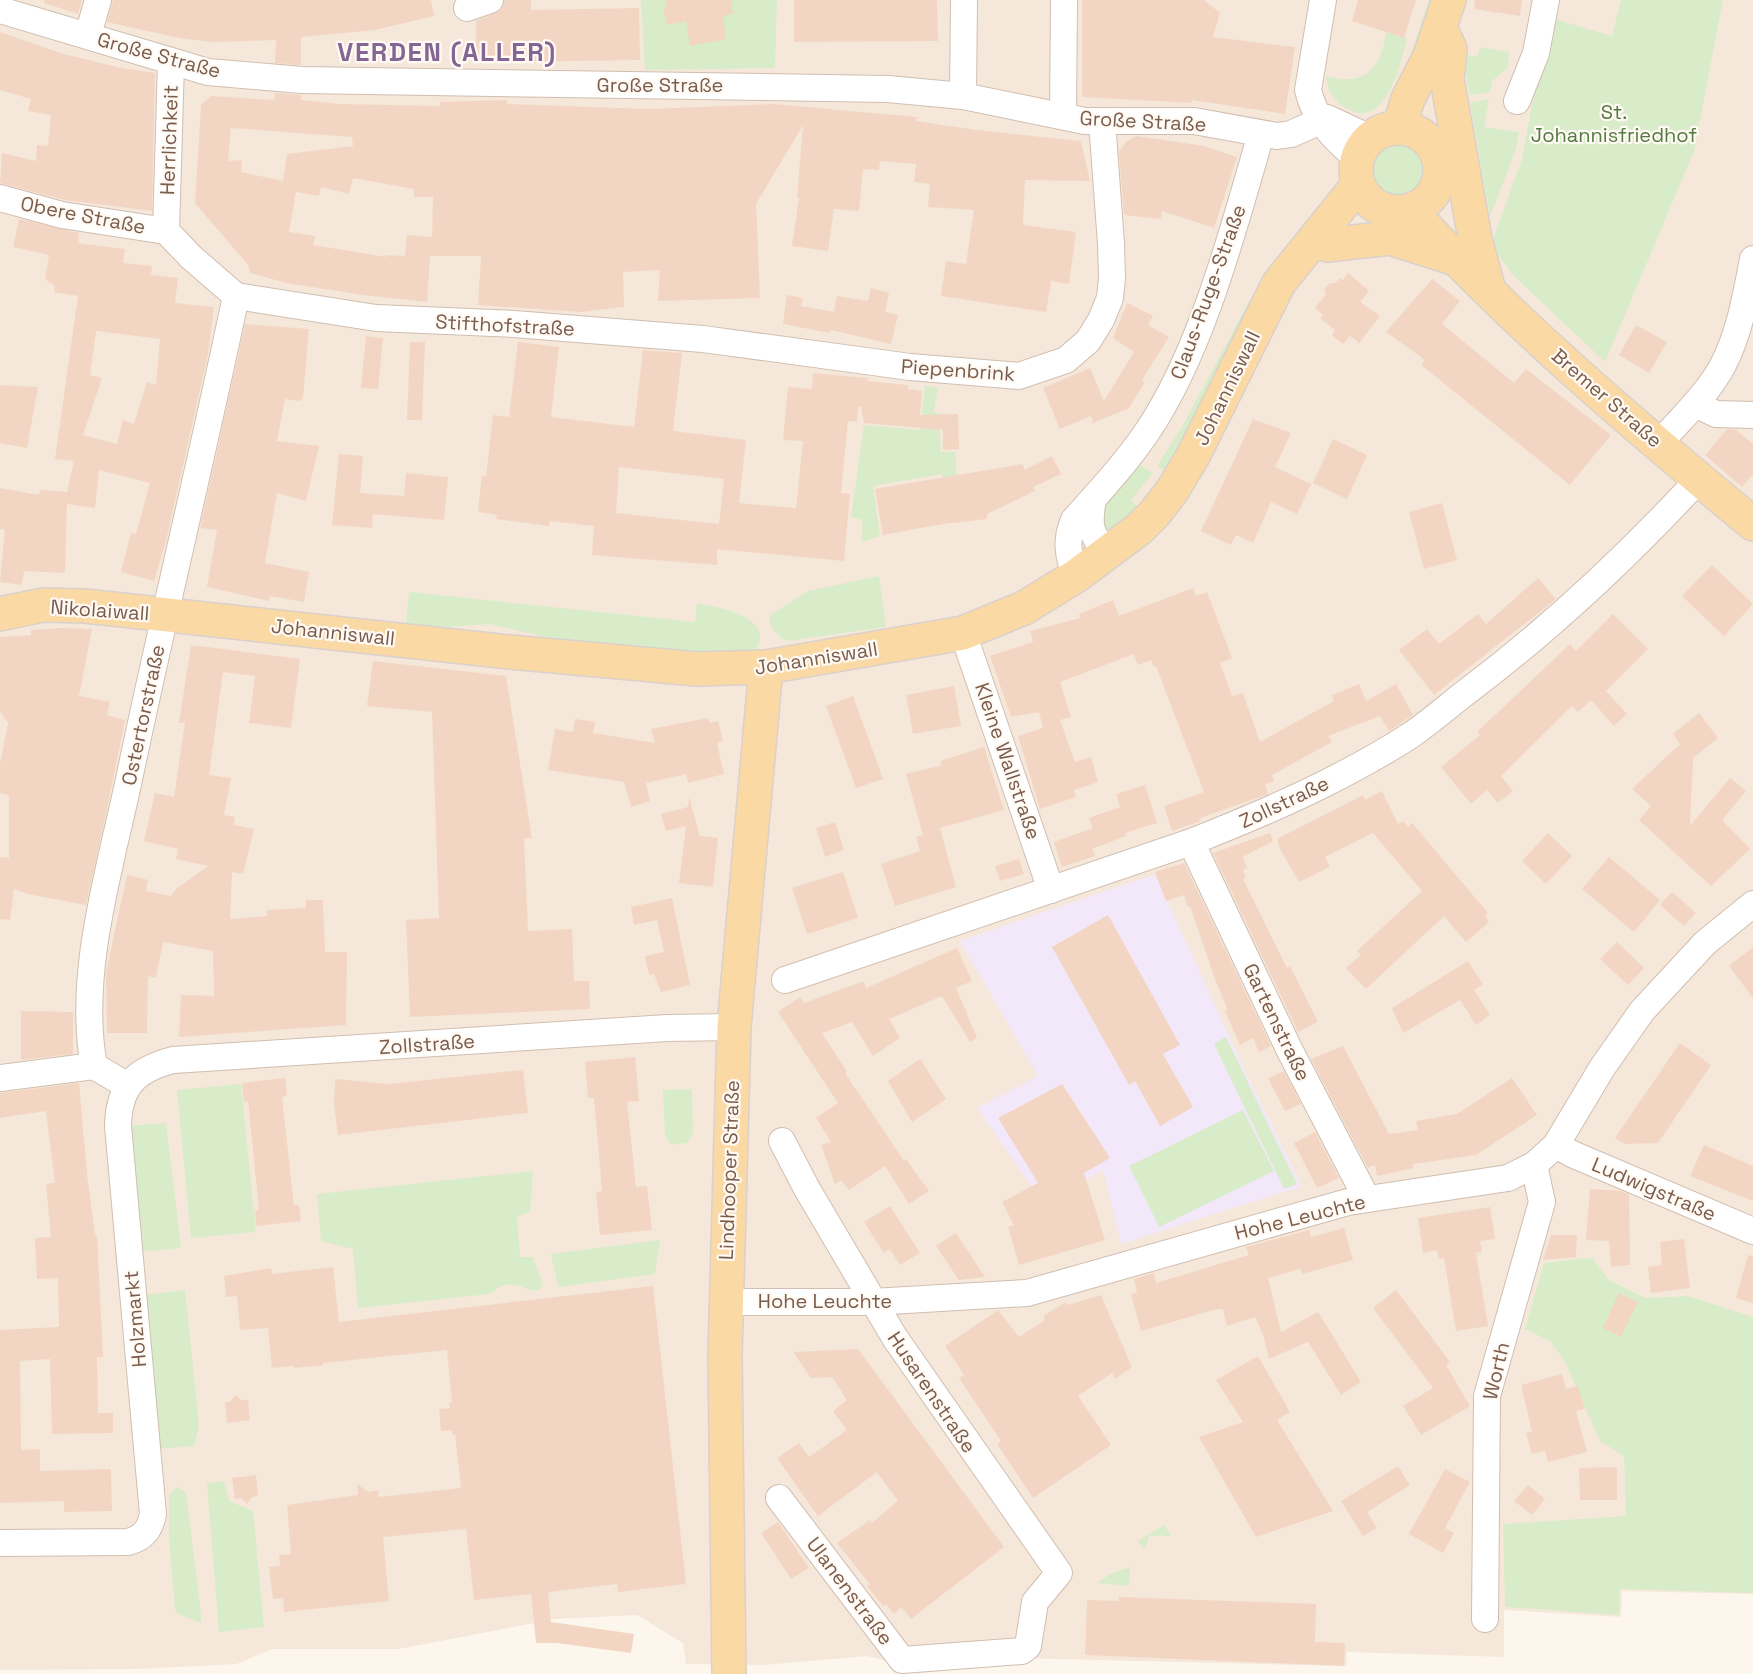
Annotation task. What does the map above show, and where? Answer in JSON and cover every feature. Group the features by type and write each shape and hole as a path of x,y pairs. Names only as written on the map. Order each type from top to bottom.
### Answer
{"main road":[{"path":"1380,158 1434,147 1440,162 1439,178 1421,202 1388,211 1380,158 1440,28"},
{"path":"1440,28 1450,49 1446,64 1449,97 1475,239 1490,292"},
{"name":"Johanniswall","path":"1289,270 1327,245 1380,158"},
{"name":"Johanniswall","path":"164,614 697,669 766,667 963,633 1024,608 1076,576 1139,529 1172,491 1213,420 1271,297 1289,270 1380,158"},
{"name":"Bremer Straße","path":"1421,202 1460,262 1520,323 1753,524"},
{"path":"1327,245 1390,238 1460,262"},
{"name":"Nikolaiwall","path":"0,614 43,605 85,606 164,614"},
{"name":"Lindhooper Straße","path":"729,1674 726,1302 734,1027 766,667"}],"street":[{"path":"88,35 98,0"},
{"path":"963,96 964,0"},
{"path":"1063,116 1064,0"},
{"path":"1323,0 1308,90 1311,103 1322,120 1332,119 1380,158"},
{"path":"1517,101 1536,53 1546,0"},
{"name":"Große Straße","path":"0,10 208,72 302,80 888,89 963,96 1063,116 1102,121 1194,121 1283,136 1322,120"},
{"name":"Herrlichkeit","path":"166,231 171,62"},
{"name":"Piepenbrink","path":"774,347 980,375 1019,376 1066,360 1088,340 1101,320 1110,298 1111,244 1102,121"},
{"name":"Claus-Ruge-Straße","path":"1076,576 1069,559 1070,529 1074,520 1147,432 1171,390 1230,239 1261,134"},
{"name":"Obere Straße","path":"0,198 62,214 166,231"},
{"path":"166,231 192,258 236,296"},
{"path":"1659,444 1695,404 1723,365 1735,338 1753,259"},
{"name":"Stifthofstraße","path":"236,296 376,318 524,325 774,347"},
{"name":"Ostertorstraße","path":"94,1066 90,1041 92,976 111,862 236,296"},
{"path":"1695,404 1716,414 1753,415"},
{"name":"Zollstraße","path":"785,980 1191,842 1247,820 1325,784 1411,735 1508,661 1601,578 1699,479"},
{"path":"1093,499 1089,522 1095,539 1107,554"},
{"name":"Kleine Wallstraße","path":"963,633 1052,890"},
{"name":"Gartenstraße","path":"1191,842 1288,1049 1367,1199"},
{"name":"Hohe Leuchte","path":"726,1302 872,1302 1027,1293 1337,1205 1508,1178 1534,1165 1556,1145 1602,1068 1648,1004 1705,943 1753,904"},
{"name":"Zollstraße","path":"128,1086 148,1066 173,1060 656,1029 734,1027"},
{"path":"0,1078 94,1066 128,1086"},
{"name":"Holzmarkt","path":"0,1543 128,1542 146,1531 153,1514 118,1126 119,1104 128,1086"},
{"name":"Husarenstraße","path":"782,1141 872,1302 1059,1573"},
{"name":"Ludwigstraße","path":"1556,1145 1572,1154 1753,1231"},
{"name":"Worth","path":"1485,1619 1487,1396 1542,1202 1534,1165"},
{"name":"Ulanenstraße","path":"779,1498 902,1660 1022,1652 1028,1646 1035,1602 1059,1573"}],"shaded area":[{"path":"0,0 1753,0 1753,1594 1622,1591 1621,1617 1504,1610 1504,1657 1347,1652 1346,1666 1017,1658 904,1665 867,1656 764,1665 686,1664 683,1643 637,1615 555,1619 399,1649 272,1649 237,1664 138,1669 0,1670"},
{"path":"1155,874 1244,1069 1302,1186 1121,1244 1103,1170 1043,1203 977,1108 1038,1076 960,941"}],"green space":[{"path":"641,0 777,0 775,68 645,70"},
{"path":"1429,0 1433,0 1405,88 1400,86"},
{"name":"St. Johannisfriedhof","path":"1621,0 1723,0 1694,151 1605,362 1514,276 1491,245 1522,159 1548,17 1612,36"},
{"path":"1386,32 1407,39 1395,80 1388,93 1370,112 1358,113 1344,107 1331,94 1326,76 1351,79 1369,72 1380,56"},
{"path":"1480,47 1509,52 1508,68 1492,81 1490,92 1470,95 1463,62 1466,54 1477,57"},
{"path":"1489,99 1484,127 1519,132 1516,149 1490,217 1470,103"},
{"path":"1399,141 1416,146 1421,150 1425,155 1430,172 1425,189 1421,194 1416,198 1399,203 1382,198 1377,194 1373,189 1368,172 1373,155 1377,150 1382,146"},
{"path":"1254,292 1214,382 1166,471 1157,466 1182,427"},
{"path":"925,386 938,388 934,411 939,414 941,452 955,452 957,476 944,480 941,474 873,486 880,536 862,542 862,520 851,517 864,425 920,430"},
{"path":"1140,465 1153,473 1131,500 1137,506 1113,528 1105,530 1101,527 1101,509"},
{"path":"879,576 886,627 787,641 773,630 769,619 772,614 808,591"},
{"path":"409,592 695,622 697,603 741,615 758,628 760,637 757,648 752,650 689,652 563,641 490,624 445,627 406,623"},
{"path":"1226,1037 1297,1184 1284,1189 1214,1044"},
{"path":"241,1084 256,1232 191,1238 177,1090"},
{"path":"692,1089 693,1133 687,1143 671,1145 665,1136 663,1090"},
{"path":"1243,1110 1274,1171 1159,1227 1129,1166"},
{"path":"166,1123 181,1248 139,1252 127,1126"},
{"path":"533,1171 530,1212 517,1216 520,1257 533,1257 543,1285 538,1290 511,1284 498,1288 490,1294 358,1308 353,1249 321,1241 317,1194"},
{"path":"660,1240 655,1274 558,1287 551,1254"},
{"path":"1592,1258 1609,1280 1645,1298 1688,1296 1753,1317 1753,1593 1620,1589 1619,1615 1505,1607 1503,1524 1626,1516 1624,1456 1600,1441 1564,1360 1550,1341 1525,1329 1544,1263"},
{"path":"185,1290 199,1425 194,1446 159,1449 144,1295"},
{"path":"224,1481 229,1501 253,1511 264,1627 219,1632 207,1483"},
{"path":"177,1487 186,1492 202,1623 178,1614 175,1610 169,1537 169,1494"},
{"path":"1164,1525 1171,1536 1149,1536 1146,1547 1143,1548 1138,1541"},
{"path":"1130,1567 1129,1586 1097,1583 1110,1574"}],"building":[{"path":"45,0 82,0 78,14 44,3"},
{"path":"113,0 431,0 434,16 375,30 301,37 301,65 275,63 276,40 212,42 179,38 107,22"},
{"path":"505,0 531,0 531,10 639,8 640,60 507,62 507,57 476,58 476,21 501,10"},
{"path":"665,0 731,0 733,14 723,16 726,39 690,46 686,21 667,25 663,8 667,8"},
{"path":"794,0 937,0 938,41 794,42"},
{"path":"1082,0 1204,0 1220,13 1213,37 1295,47 1285,114 1192,100 1192,103 1082,97"},
{"path":"1358,0 1416,0 1404,38 1352,21"},
{"path":"1475,0 1522,0 1520,16 1474,9"},
{"path":"0,32 64,54 121,68 155,73 152,211 65,200 0,183 2,153 36,161 37,145 48,146 51,115 28,111 31,99 0,90"},
{"path":"275,93 301,95 301,100 339,104 440,106 440,102 507,100 507,104 648,109 774,104 917,117 916,121 977,130 1081,141 1090,181 1025,180 1023,225 1076,232 1069,284 1051,281 1046,312 941,296 946,261 966,264 974,210 928,207 930,184 914,182 916,164 880,161 879,170 863,169 859,211 834,209 828,251 792,246 799,198 797,198 803,125 756,204 760,298 658,301 660,270 623,272 624,307 580,312 478,305 481,256 430,256 427,302 286,283 250,273 248,265 195,203 201,105 211,96 274,100","holes":["231,128 352,137 353,146 287,154 283,181 241,172 242,160 228,161","353,178 414,189 414,197 433,197 432,237 407,235 405,256 386,255 386,257 313,245 315,236 289,232 296,192 319,196 321,187 349,194"]},
{"path":"1136,136 1204,146 1237,157 1214,228 1162,211 1161,219 1124,215 1119,151 1126,142"},
{"path":"19,219 79,233 78,243 125,249 123,263 152,266 151,275 178,278 175,303 214,307 208,354 166,541 154,581 121,572 131,533 136,534 150,483 99,470 95,508 67,504 65,573 24,571 22,585 0,582 5,530 0,529 0,488 39,495 40,490 67,492 74,461 55,459 78,296 54,292 55,286 45,279 49,255 13,247","holes":["96,331 160,339 156,385 147,382 134,424 123,420 117,444 83,435 102,378 90,375"]},
{"path":"1348,273 1369,291 1360,302 1380,316 1359,343 1350,336 1343,344 1332,335 1335,330 1320,318 1323,315 1315,308 1326,294 1324,289 1340,278 1343,280"},
{"path":"1432,279 1460,301 1442,324 1514,383 1526,369 1611,435 1570,485 1421,365 1425,360 1386,332"},
{"path":"871,288 889,293 885,312 898,315 891,344 831,330 830,333 783,324 787,295 803,298 801,306 834,312 837,296 868,301"},
{"path":"1127,303 1153,316 1148,325 1169,337 1142,380 1145,382 1129,408 1091,424 1093,421 1091,416 1060,429 1043,388 1090,368 1104,401 1134,352 1113,338"},
{"path":"245,324 309,329 303,398 300,401 285,399 277,441 319,446 306,501 277,493 265,563 309,572 304,602 270,596 269,601 207,587 217,530 200,528"},
{"path":"1636,325 1667,342 1649,373 1619,355"},
{"path":"366,336 383,338 378,389 361,388"},
{"path":"410,342 425,342 422,420 407,420"},
{"path":"518,342 559,347 551,417 634,427 643,350 682,353 673,431 746,440 739,503 796,508 803,441 783,440 788,387 812,389 813,373 868,378 867,381 908,385 908,389 922,391 920,415 958,414 959,449 943,450 943,430 864,423 861,407 858,407 857,422 848,421 841,493 850,494 844,561 717,549 717,565 592,555 594,526 550,521 549,526 496,519 497,515 478,512 482,475 486,476 493,415 509,417","holes":["619,467 724,479 719,524 616,513"]},
{"path":"0,385 38,387 27,448 0,443"},
{"path":"1253,419 1291,433 1275,467 1311,484 1297,514 1271,502 1253,543 1236,535 1231,545 1201,531"},
{"path":"1727,429 1736,430 1753,444 1753,474 1742,487 1705,455"},
{"path":"1333,439 1367,455 1347,499 1313,483"},
{"path":"339,454 363,456 360,493 404,496 406,473 448,477 444,520 373,514 372,528 332,525"},
{"path":"1052,456 1061,474 1033,487 1035,491 987,514 987,519 883,535 875,489 1022,464 1025,470"},
{"path":"1442,503 1457,560 1424,569 1409,512"},
{"path":"1712,565 1753,604 1724,636 1682,596"},
{"path":"1538,578 1556,599 1434,695 1399,650 1427,629 1439,644 1478,614 1486,624"},
{"path":"1193,588 1196,596 1207,592 1232,658 1220,663 1232,696 1243,693 1260,742 1334,701 1332,695 1359,684 1366,701 1396,684 1413,715 1389,731 1380,716 1328,736 1332,742 1272,775 1274,781 1265,784 1268,794 1200,818 1201,821 1172,831 1164,806 1204,792 1156,666 1154,667 1151,660 1138,665 1134,654 1060,682 1071,717 1060,720 1075,762 1091,757 1098,782 1074,790 1076,797 1040,809 1018,736 1043,728 1039,712 1011,717 990,656 1033,642 1030,631 1080,618 1079,614 1113,600 1119,616"},
{"path":"1613,614 1648,649 1606,691 1627,714 1614,726 1591,700 1578,712 1572,706 1501,776 1513,791 1498,803 1487,790 1471,804 1441,767 1480,735 1477,732 1570,644 1576,651"},
{"path":"92,629 79,696 110,702 107,715 125,720 106,814 86,905 27,894 14,889 10,920 0,919 0,857 9,858 9,795 0,793 0,764 8,723 0,711 0,637 31,635 31,630"},
{"path":"191,645 300,659 291,728 249,723 255,676 223,672 209,775 231,778 224,815 235,817 234,825 254,829 243,874 232,872 230,919 267,916 267,910 306,908 306,900 323,900 325,952 347,952 346,1025 179,1037 181,995 214,996 213,951 163,942 156,978 148,976 147,1033 107,1033 106,972 127,875 148,880 146,891 171,896 176,889 208,866 176,859 178,849 144,841 155,793 174,797 185,723 179,723"},
{"path":"373,661 506,676 532,838 524,838 528,931 572,929 574,981 589,981 590,1009 410,1017 406,920 439,918 432,712 367,706"},
{"path":"954,686 961,726 913,734 906,695"},
{"path":"853,696 883,779 856,788 826,706"},
{"path":"1699,713 1718,738 1693,758 1690,826 1730,778 1746,791 1722,820 1750,849 1711,886 1639,820 1651,806 1632,789 1680,744 1673,734"},
{"path":"708,718 710,723 718,721 723,741 717,743 724,774 688,783 686,774 646,783 650,801 631,807 624,782 548,770 555,729 573,732 575,719 595,722 593,733 655,743 651,729"},
{"path":"984,747 1004,810 940,828 956,887 895,906 881,864 920,851 916,837 923,835 906,774 942,765 940,761"},
{"path":"1145,785 1157,823 1125,833 1126,836 1092,849 1095,856 1062,867 1054,842 1093,828 1089,818 1120,807 1116,794"},
{"path":"1382,791 1398,824 1403,821 1408,827 1412,823 1488,913 1485,916 1489,922 1466,942 1444,916 1366,989 1346,968 1361,955 1357,951 1422,891 1373,833 1325,857 1330,867 1299,882 1280,849 1277,839 1363,795 1365,800"},
{"path":"689,797 700,836 718,838 713,887 679,883 686,826 666,831 661,814 688,807"},
{"path":"835,822 844,850 825,857 816,828"},
{"path":"1270,833 1273,841 1243,857 1247,868 1243,870 1246,878 1243,879 1287,968 1290,966 1318,1022 1298,1032 1213,853"},
{"path":"1548,833 1572,856 1546,884 1522,861"},
{"path":"1609,857 1660,900 1634,932 1582,889"},
{"path":"1019,859 1024,874 1000,881 995,866"},
{"path":"1184,863 1271,1046 1259,1052 1253,1038 1240,1045 1225,1011 1228,1010 1184,895 1166,901 1155,872"},
{"path":"843,872 858,918 807,934 792,888"},
{"path":"1672,892 1696,913 1684,926 1660,905"},
{"path":"672,898 690,985 661,992 654,974 649,975 645,956 664,952 657,920 634,925 631,907"},
{"path":"1108,915 1180,1045 1163,1054 1193,1107 1160,1126 1135,1081 1129,1085 1052,947"},
{"path":"1617,942 1644,968 1628,985 1600,959"},
{"path":"1753,947 1753,998 1729,966"},
{"path":"957,948 972,981 956,988 977,1038 970,1042 942,996 889,1019 900,1038 873,1056 852,1022 822,1033 847,1072 845,1073 904,1161 906,1159 929,1191 909,1204 885,1166 849,1190 841,1180 835,1184 821,1145 831,1142 816,1118 838,1103 778,1012 800,997 804,1003 864,981 866,988"},
{"path":"1468,961 1483,984 1474,990 1490,1015 1476,1025 1460,1000 1403,1033 1392,1008"},
{"path":"21,1011 73,1012 73,1054 21,1060"},
{"path":"1680,1043 1711,1065 1658,1143 1625,1144 1615,1138"},
{"path":"1343,1046 1389,1134 1418,1130 1416,1121 1457,1114 1512,1078 1537,1115 1476,1155 1413,1164 1413,1168 1377,1176 1375,1165 1368,1168 1311,1059"},
{"path":"635,1057 639,1101 627,1102 636,1187 647,1186 652,1230 600,1235 596,1192 602,1191 594,1098 588,1098 585,1062"},
{"path":"920,1059 946,1099 912,1122 888,1081"},
{"path":"523,1070 528,1113 338,1135 334,1105 335,1079 389,1084"},
{"path":"1284,1071 1301,1104 1285,1111 1268,1078"},
{"path":"285,1078 287,1096 282,1097 294,1205 299,1205 301,1221 256,1226 255,1210 259,1210 248,1101 244,1102 242,1083"},
{"path":"79,1083 87,1174 95,1235 97,1235 103,1357 97,1357 98,1413 113,1413 113,1433 52,1434 50,1359 20,1361 21,1450 40,1449 40,1471 111,1469 112,1511 64,1512 64,1501 0,1503 0,1330 59,1327 58,1278 37,1279 35,1238 51,1237 46,1184 55,1183 46,1111 0,1118 0,1093"},
{"path":"1062,1084 1110,1158 1084,1173 1105,1240 1019,1265 1008,1227 1014,1225 1002,1202 1038,1183 998,1118"},
{"path":"1315,1132 1339,1178 1317,1188 1294,1143"},
{"path":"1704,1145 1753,1166 1753,1201 1690,1176"},
{"path":"1590,1189 1621,1191 1629,1195 1630,1265 1611,1267 1609,1241 1586,1240"},
{"path":"890,1206 920,1253 900,1265 890,1249 884,1253 864,1222"},
{"path":"1490,1207 1495,1239 1480,1241 1482,1252 1476,1253 1488,1326 1456,1331 1444,1258 1439,1259 1437,1250 1423,1253 1418,1218"},
{"path":"1344,1228 1353,1260 1302,1274 1300,1269 1268,1278 1281,1332 1318,1312 1330,1331 1361,1382 1341,1395 1308,1342 1269,1359 1263,1334 1255,1317 1227,1326 1223,1309 1217,1309 1141,1331 1131,1294 1137,1292 1134,1279 1154,1273 1156,1283 1249,1255 1246,1247 1309,1230 1311,1237"},
{"path":"956,1233 985,1277 959,1280 936,1246"},
{"path":"1551,1235 1577,1235 1576,1257 1543,1260"},
{"path":"1684,1239 1690,1288 1651,1293 1648,1267 1662,1265 1660,1242"},
{"path":"1748,1255 1753,1256 1753,1303 1736,1298"},
{"path":"333,1267 339,1322 653,1286 686,1584 618,1592 617,1584 548,1592 551,1622 634,1634 631,1653 557,1643 536,1643 531,1594 474,1600 466,1529 383,1537 389,1601 284,1612 283,1598 273,1599 269,1567 280,1566 279,1555 291,1554 287,1505 358,1495 357,1484 368,1492 378,1490 379,1497 461,1488 455,1434 452,1435 452,1430 441,1431 439,1409 450,1408 449,1402 452,1402 447,1350 294,1368 294,1366 272,1368 268,1328 240,1330 237,1296 226,1297 224,1276 271,1268 272,1274"},
{"path":"1396,1290 1450,1362 1446,1365 1470,1406 1421,1435 1403,1406 1433,1388 1373,1308"},
{"path":"1619,1293 1638,1302 1621,1337 1603,1328"},
{"path":"1101,1295 1132,1367 1115,1379 1112,1373 1078,1396 1111,1445 1033,1498 997,1444 1001,1441 959,1378 964,1375 945,1346 998,1310 1019,1337 1045,1320 1043,1316 1066,1302 1068,1305"},
{"path":"858,1349 1004,1547 911,1619 901,1607 894,1614 886,1604 883,1606 867,1586 870,1584 837,1543 870,1520 872,1523 898,1501 877,1472 818,1516 777,1458 799,1443 809,1457 847,1430 833,1411 847,1400 832,1377 811,1378 793,1352"},
{"path":"1258,1356 1290,1412 1277,1420 1333,1511 1256,1537 1199,1437 1243,1422 1216,1380"},
{"path":"1562,1374 1566,1389 1578,1386 1585,1409 1576,1411 1587,1452 1548,1462 1545,1451 1532,1454 1526,1433 1532,1432 1521,1385"},
{"path":"235,1395 242,1400 248,1400 250,1420 227,1423 225,1402 230,1402"},
{"path":"1398,1466 1410,1485 1367,1512 1377,1528 1363,1536 1341,1501"},
{"path":"1617,1467 1617,1500 1580,1500 1579,1468"},
{"path":"1445,1469 1470,1482 1445,1528 1454,1533 1443,1553 1409,1534"},
{"path":"256,1475 258,1496 252,1497 247,1504 241,1498 235,1499 232,1478"},
{"path":"1528,1485 1545,1499 1532,1515 1514,1501"},
{"path":"778,1522 809,1568 791,1579 761,1533"},
{"path":"1119,1597 1316,1604 1315,1642 1345,1643 1344,1666 1085,1655 1087,1600 1119,1601"}],"district":[{"name":"VERDEN (ALLER)","path":"447,52"}]}
